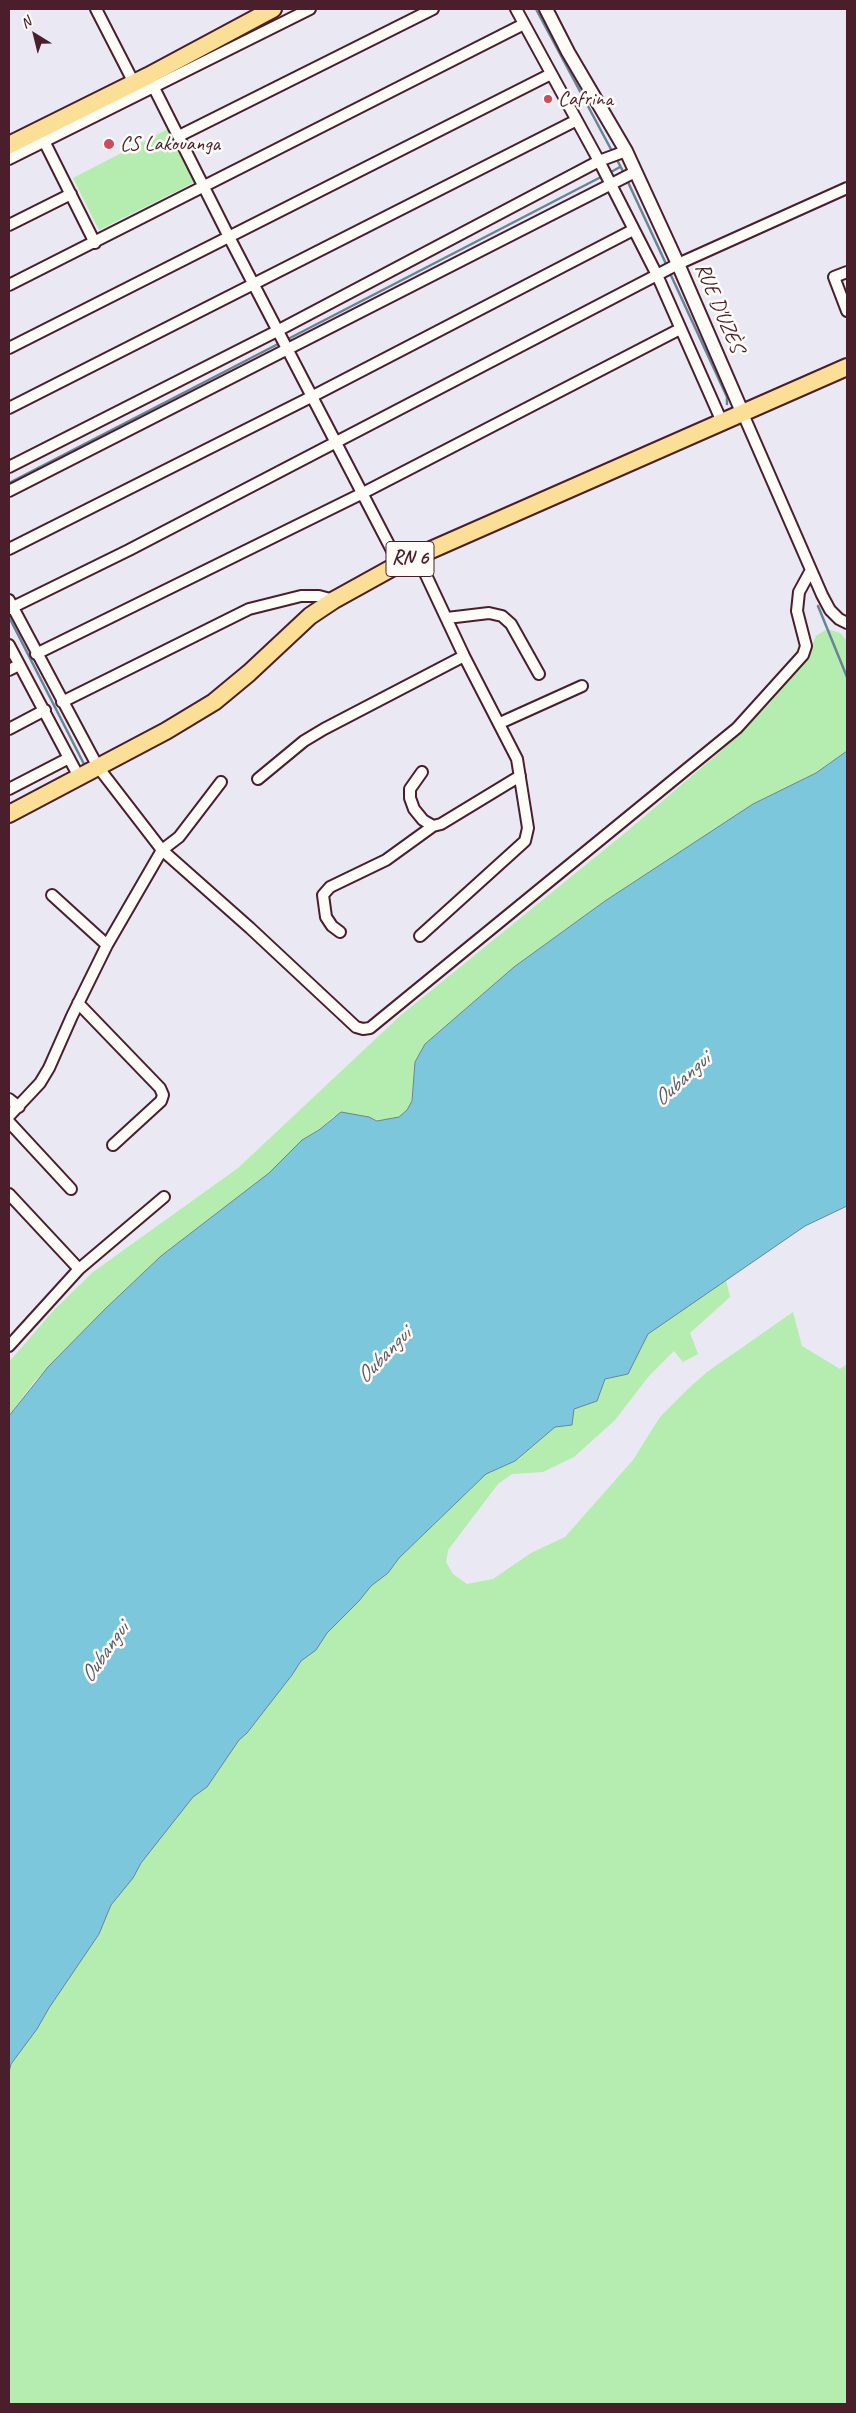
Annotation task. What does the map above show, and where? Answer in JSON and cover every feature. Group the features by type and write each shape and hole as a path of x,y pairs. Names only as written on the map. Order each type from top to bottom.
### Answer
{"main road":[{"path":"9,145 145,82 273,9"},
{"name":"RN 6","path":"9,814 166,731 214,702 249,673 310,616 334,600 399,564 847,367"}],"street":[{"path":"96,9 179,136 229,237 255,283 399,564"},
{"path":"9,159 44,141 145,82 310,9"},
{"path":"179,136 432,9"},
{"path":"516,9 575,121 599,161 632,230 657,275 722,422"},
{"name":"RUE D'UZÈS","path":"546,9 568,52 626,151 678,264 830,610 839,619 847,623"},
{"path":"9,285 524,24"},
{"path":"9,348 551,74"},
{"path":"9,408 575,121"},
{"path":"44,141 95,243"},
{"path":"9,467 279,330 599,161 626,151"},
{"path":"9,492 635,172"},
{"path":"811,570 799,592 797,611 806,646 803,655 737,728 370,1028 363,1030 356,1026 162,850 98,768 10,605 129,550 678,264 847,188"},
{"path":"9,225 71,194"},
{"path":"9,549 313,396 632,230"},
{"path":"847,272 834,277 847,310"},
{"path":"36,654 363,493 680,329"},
{"path":"417,556 464,656 517,759 528,828 524,841 420,936"},
{"path":"62,702 249,609 301,596 319,596 334,600"},
{"path":"447,618 489,613 502,616 510,624 539,674"},
{"path":"9,645 79,778"},
{"path":"258,779 304,741 324,729 464,656"},
{"path":"9,670 19,664"},
{"path":"500,723 582,686"},
{"path":"9,729 44,710"},
{"path":"9,789 69,758"},
{"path":"422,772 410,789 410,798 414,809 423,820 433,826"},
{"path":"340,932 332,926 326,916 323,896 330,887 386,860 433,826 441,824 520,776"},
{"path":"9,1116 40,1083 49,1068 78,1003 107,946 162,850 179,837 221,782"},
{"path":"52,895 107,946"},
{"path":"78,1003 160,1088 163,1095 161,1101 113,1145"},
{"path":"9,1098 19,1107"},
{"path":"9,1122 71,1189"},
{"path":"9,1194 79,1269"},
{"path":"9,1346 79,1269 164,1197"}],"green space":[{"path":"170,128 197,181 99,230 73,178"},
{"path":"827,629 840,633 847,641 847,751 816,773 753,804 605,901 514,967 425,1044 415,1062 412,1101 407,1110 399,1117 383,1121 359,1115 334,1116 319,1130 302,1140 269,1173 161,1256 104,1310 34,1382 9,1416 9,1362 54,1310 93,1272 238,1168 400,1016 631,828 721,751 770,703 805,661 816,636"},
{"path":"726,1280 730,1297 690,1333 698,1354 683,1362 674,1351 649,1376 615,1420 574,1457 543,1472 512,1474 498,1484 448,1550 446,1562 453,1574 467,1584 493,1579 531,1553 565,1537 633,1460 660,1417 688,1389 707,1372 793,1312 802,1346 840,1369 847,1364 847,2404 9,2404 9,2072 11,2064 37,2029 99,1934 111,1905 166,1829 193,1797 207,1787 239,1740 247,1733 301,1661 316,1650 327,1633 371,1586 388,1573 399,1558 486,1474 515,1461 555,1427 572,1425 574,1409 597,1401 605,1379 628,1374 648,1334"}],"water":[{"name":"Oubangui","path":"847,751 847,1206 805,1226 648,1334 628,1374 605,1379 597,1401 574,1409 572,1425 555,1427 515,1461 486,1474 399,1558 388,1573 371,1586 327,1633 316,1650 301,1661 247,1733 239,1740 207,1787 193,1797 141,1863 133,1878 111,1905 99,1934 37,2029 11,2064 9,2072 9,1416 48,1367 161,1256 269,1173 302,1140 319,1130 341,1112 369,1117 377,1121 399,1117 407,1110 412,1101 415,1062 425,1044 514,967 605,901 753,804 816,773"}],"waterway":[{"path":"536,9 613,153"},
{"path":"616,158 625,175"},
{"path":"611,172 620,167"},
{"path":"290,338 599,178"},
{"path":"627,180 667,266"},
{"path":"669,271 727,397 727,404"},
{"path":"9,483 280,343"},
{"path":"818,606 847,677"},
{"path":"9,617 85,766"}],"place":[{"name":"Cafrina","path":"548,99"},
{"name":"CS Lakouanga","path":"109,144"}]}
